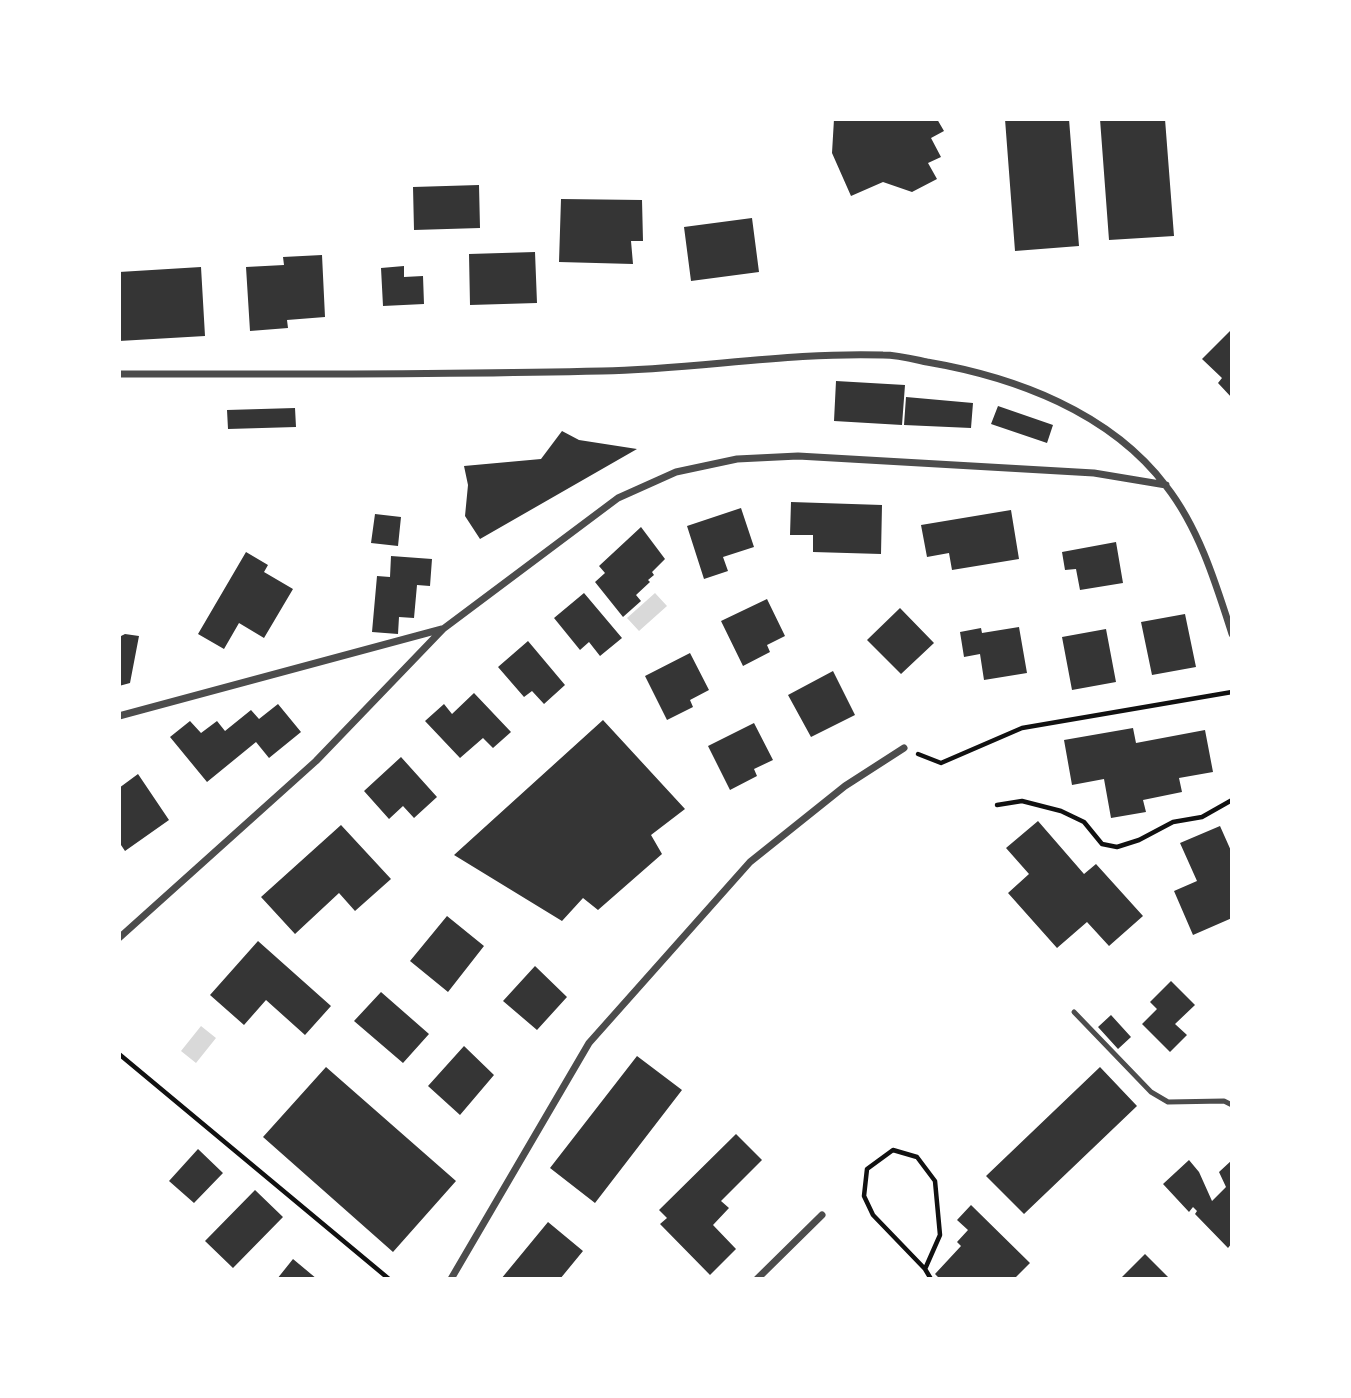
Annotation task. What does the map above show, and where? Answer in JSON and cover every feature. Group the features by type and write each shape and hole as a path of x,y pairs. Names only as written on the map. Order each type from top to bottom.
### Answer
{"street":[{"path":"119,374 643,370 813,356 887,355 967,369 1050,397 1109,431 1138,455 1166,485 1183,512 1211,570 1232,634"},
{"path":"119,938 316,761 443,629 618,498 676,472 737,459 798,456 1094,472 1166,485"},
{"path":"119,716 443,629"},
{"path":"451,1279 589,1043 750,862 845,786 904,748"},
{"path":"757,1279 822,1215"}],"lane":[{"path":"1074,1012 1151,1092 1168,1102 1224,1101 1232,1105"}],"path":[{"path":"904,748 941,763 1022,728 1232,692"},
{"path":"997,805 1021,801 1061,811 1084,822 1102,844 1117,847 1139,841 1173,822 1202,817 1232,800"},
{"path":"119,1054 389,1279"},
{"path":"925,1269 940,1235 935,1181 917,1157 893,1150 867,1169 864,1196 873,1214 925,1269 930,1279"}],"shaded area":[{"path":"655,593 667,606 639,631 627,618"},
{"path":"201,1026 216,1038 196,1063 181,1051"}],"building":[{"path":"834,119 937,119 944,131 931,138 941,157 928,163 937,179 912,192 883,182 851,196 832,153"},
{"path":"1005,119 1069,119 1079,246 1015,251"},
{"path":"1100,119 1165,119 1174,236 1109,240"},
{"path":"479,185 480,228 414,230 413,187"},
{"path":"561,199 642,200 643,241 631,241 633,264 559,262"},
{"path":"752,218 759,272 691,281 684,227"},
{"path":"535,252 537,303 470,305 469,254"},
{"path":"322,255 325,317 287,320 288,328 250,331 246,267 284,265 283,257"},
{"path":"404,266 404,277 423,276 424,304 383,306 381,268"},
{"path":"201,267 205,336 119,341 119,272"},
{"path":"1232,329 1232,398 1218,383 1222,378 1202,359"},
{"path":"836,381 905,385 902,425 834,421"},
{"path":"906,397 973,403 971,428 904,425"},
{"path":"998,406 1053,425 1047,443 991,424"},
{"path":"295,408 296,427 228,429 227,410"},
{"path":"562,431 579,440 637,449 480,539 465,516 468,485 464,466 541,459"},
{"path":"791,502 882,505 881,554 813,552 813,535 790,535"},
{"path":"741,508 754,547 723,557 728,571 704,579 687,526"},
{"path":"1011,510 1019,559 952,570 949,553 927,557 921,525"},
{"path":"375,514 401,517 398,546 371,543"},
{"path":"641,527 665,559 652,572 654,575 648,580 650,582 636,595 641,601 623,617 595,582 605,573 599,566"},
{"path":"1116,542 1123,583 1080,590 1076,569 1065,570 1062,552"},
{"path":"246,552 268,565 264,572 293,589 264,638 239,623 224,649 198,634"},
{"path":"391,556 432,559 430,586 417,585 414,618 399,617 398,634 372,632 377,576 390,577"},
{"path":"584,593 622,638 600,656 589,642 580,650 554,618"},
{"path":"767,599 785,636 767,645 770,652 743,666 721,621"},
{"path":"900,608 934,643 901,674 867,640"},
{"path":"1185,614 1196,667 1152,675 1141,622"},
{"path":"1019,627 1027,673 984,680 980,654 964,657 960,632 981,628 982,633"},
{"path":"1106,629 1116,682 1072,690 1062,637"},
{"path":"125,634 139,636 130,683 119,686 119,637"},
{"path":"528,641 565,685 544,704 532,691 524,697 498,667"},
{"path":"690,653 709,690 690,700 693,707 667,720 645,676"},
{"path":"833,671 855,715 811,737 788,695"},
{"path":"474,693 511,732 493,748 483,738 460,758 425,721 444,704 452,714"},
{"path":"278,704 301,732 269,758 256,742 207,782 170,737 190,721 201,733 217,721 225,731 251,710 259,719"},
{"path":"603,720 685,809 651,835 662,854 598,910 583,898 562,921 454,855"},
{"path":"754,723 773,760 754,769 757,776 730,790 708,746"},
{"path":"1133,728 1136,743 1205,730 1213,772 1179,778 1182,792 1143,800 1146,812 1111,818 1104,779 1072,785 1064,740"},
{"path":"401,757 437,797 414,818 403,806 389,819 364,791"},
{"path":"138,774 169,820 125,851 119,842 119,788"},
{"path":"1038,821 1084,874 1096,864 1143,916 1109,946 1087,922 1057,948 1008,893 1029,874 1006,848"},
{"path":"341,825 391,879 355,911 339,893 295,934 261,897"},
{"path":"1220,826 1232,853 1232,918 1193,935 1174,891 1197,881 1180,843"},
{"path":"447,916 484,946 448,992 410,961"},
{"path":"258,941 331,1006 305,1035 266,1000 244,1025 210,995"},
{"path":"535,966 567,997 537,1030 503,1001"},
{"path":"1171,981 1195,1005 1175,1024 1187,1035 1170,1052 1142,1024 1157,1009 1150,1002"},
{"path":"381,992 429,1034 403,1063 354,1021"},
{"path":"1111,1015 1131,1037 1118,1049 1098,1027"},
{"path":"464,1046 494,1075 460,1115 428,1086"},
{"path":"637,1056 682,1090 595,1203 550,1168"},
{"path":"326,1067 456,1181 393,1252 263,1137"},
{"path":"1100,1067 1137,1106 1024,1214 986,1176"},
{"path":"736,1134 762,1160 721,1201 729,1208 713,1225 736,1249 710,1275 660,1224 667,1218 659,1210"},
{"path":"198,1149 223,1173 194,1203 169,1181"},
{"path":"1189,1160 1199,1172 1212,1201 1226,1187 1219,1172 1232,1160 1232,1243 1228,1248 1195,1214 1197,1211 1193,1207 1189,1212 1163,1184"},
{"path":"255,1190 283,1217 233,1268 205,1241"},
{"path":"971,1205 1030,1263 1014,1279 940,1279 935,1274 961,1246 957,1242 968,1230 957,1220"},
{"path":"548,1222 583,1251 560,1279 501,1279"},
{"path":"1145,1254 1170,1279 1120,1279"},
{"path":"293,1259 317,1279 277,1279"}]}
